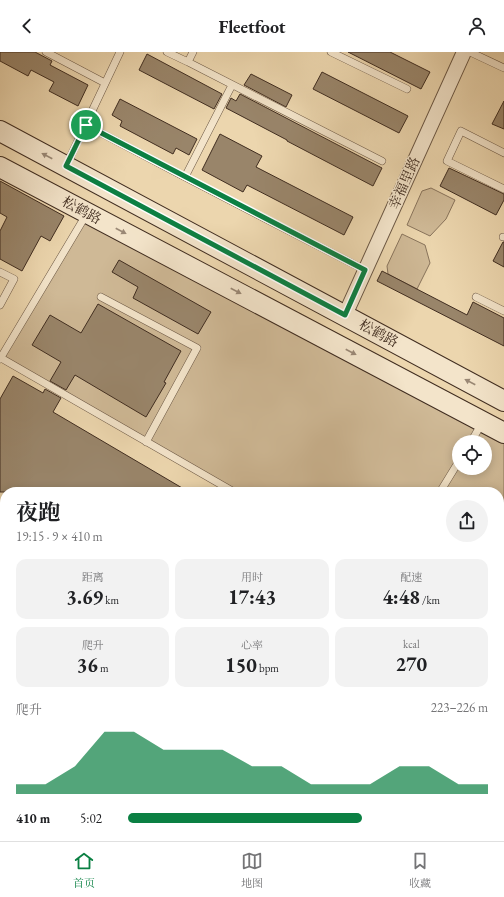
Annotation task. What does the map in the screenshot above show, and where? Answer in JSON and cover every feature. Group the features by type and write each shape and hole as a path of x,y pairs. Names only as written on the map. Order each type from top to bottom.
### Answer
{"main road":[{"name":"松鹤路","path":"0,131 504,401"},
{"name":"松鹤路","path":"0,167 504,433"}],"street":[{"name":"幸福里路","path":"345,315 464,52"}],"lane":[{"path":"46,52 106,83"},
{"path":"66,166 120,52"},
{"path":"167,52 382,161"},
{"path":"188,62 193,52"},
{"path":"331,52 407,89"},
{"path":"470,52 504,68"},
{"path":"185,177 232,85"},
{"path":"86,125 365,270"},
{"path":"504,153 461,132 447,161 504,189"},
{"path":"87,213 0,359 225,487"},
{"path":"0,272 14,279 0,305"},
{"path":"101,297 197,348 146,442"},
{"path":"476,298 504,311"},
{"path":"475,435 483,422"},
{"path":"443,487 452,472"}],"shaded area":[{"path":"431,188 455,200 446,219 430,236 407,225 422,191"},
{"path":"87,213 504,433 504,487 225,487 1,358"},
{"path":"402,234 425,245 430,263 417,289 388,274 387,266"}],"building":[{"path":"0,52 35,52 52,61 50,65 88,85 78,106 49,91 54,82 31,70 28,76 0,61"},
{"path":"348,52 390,52 430,72 421,89"},
{"path":"147,54 222,94 214,109 139,70"},
{"path":"322,72 408,116 399,133 313,89"},
{"path":"251,74 292,95 286,107 244,85"},
{"path":"240,94 382,168 373,186 226,108 231,98 236,101"},
{"path":"120,99 197,139 189,155 176,148 173,154 120,126 122,121 112,115"},
{"path":"504,101 504,129 492,124"},
{"path":"220,134 262,156 256,167 353,217 344,235 247,185 243,192 202,170"},
{"path":"449,168 504,194 504,200 496,215 440,186"},
{"path":"0,181 64,216 50,241 41,236 22,271 0,259 0,231 7,217 0,213"},
{"path":"504,242 504,267 493,261"},
{"path":"119,260 211,312 198,334 133,298 138,287 112,272"},
{"path":"382,271 467,315 473,302 504,318 504,346 377,281"},
{"path":"98,304 181,351 164,382 166,383 146,417 75,375 66,390 50,381 61,362 32,345 50,315 81,333"},
{"path":"13,376 43,393 45,389 61,398 53,412 180,487 0,487 0,399"}],"route":[{"path":"86,125 365,270 345,315 66,166 86,125"}]}
